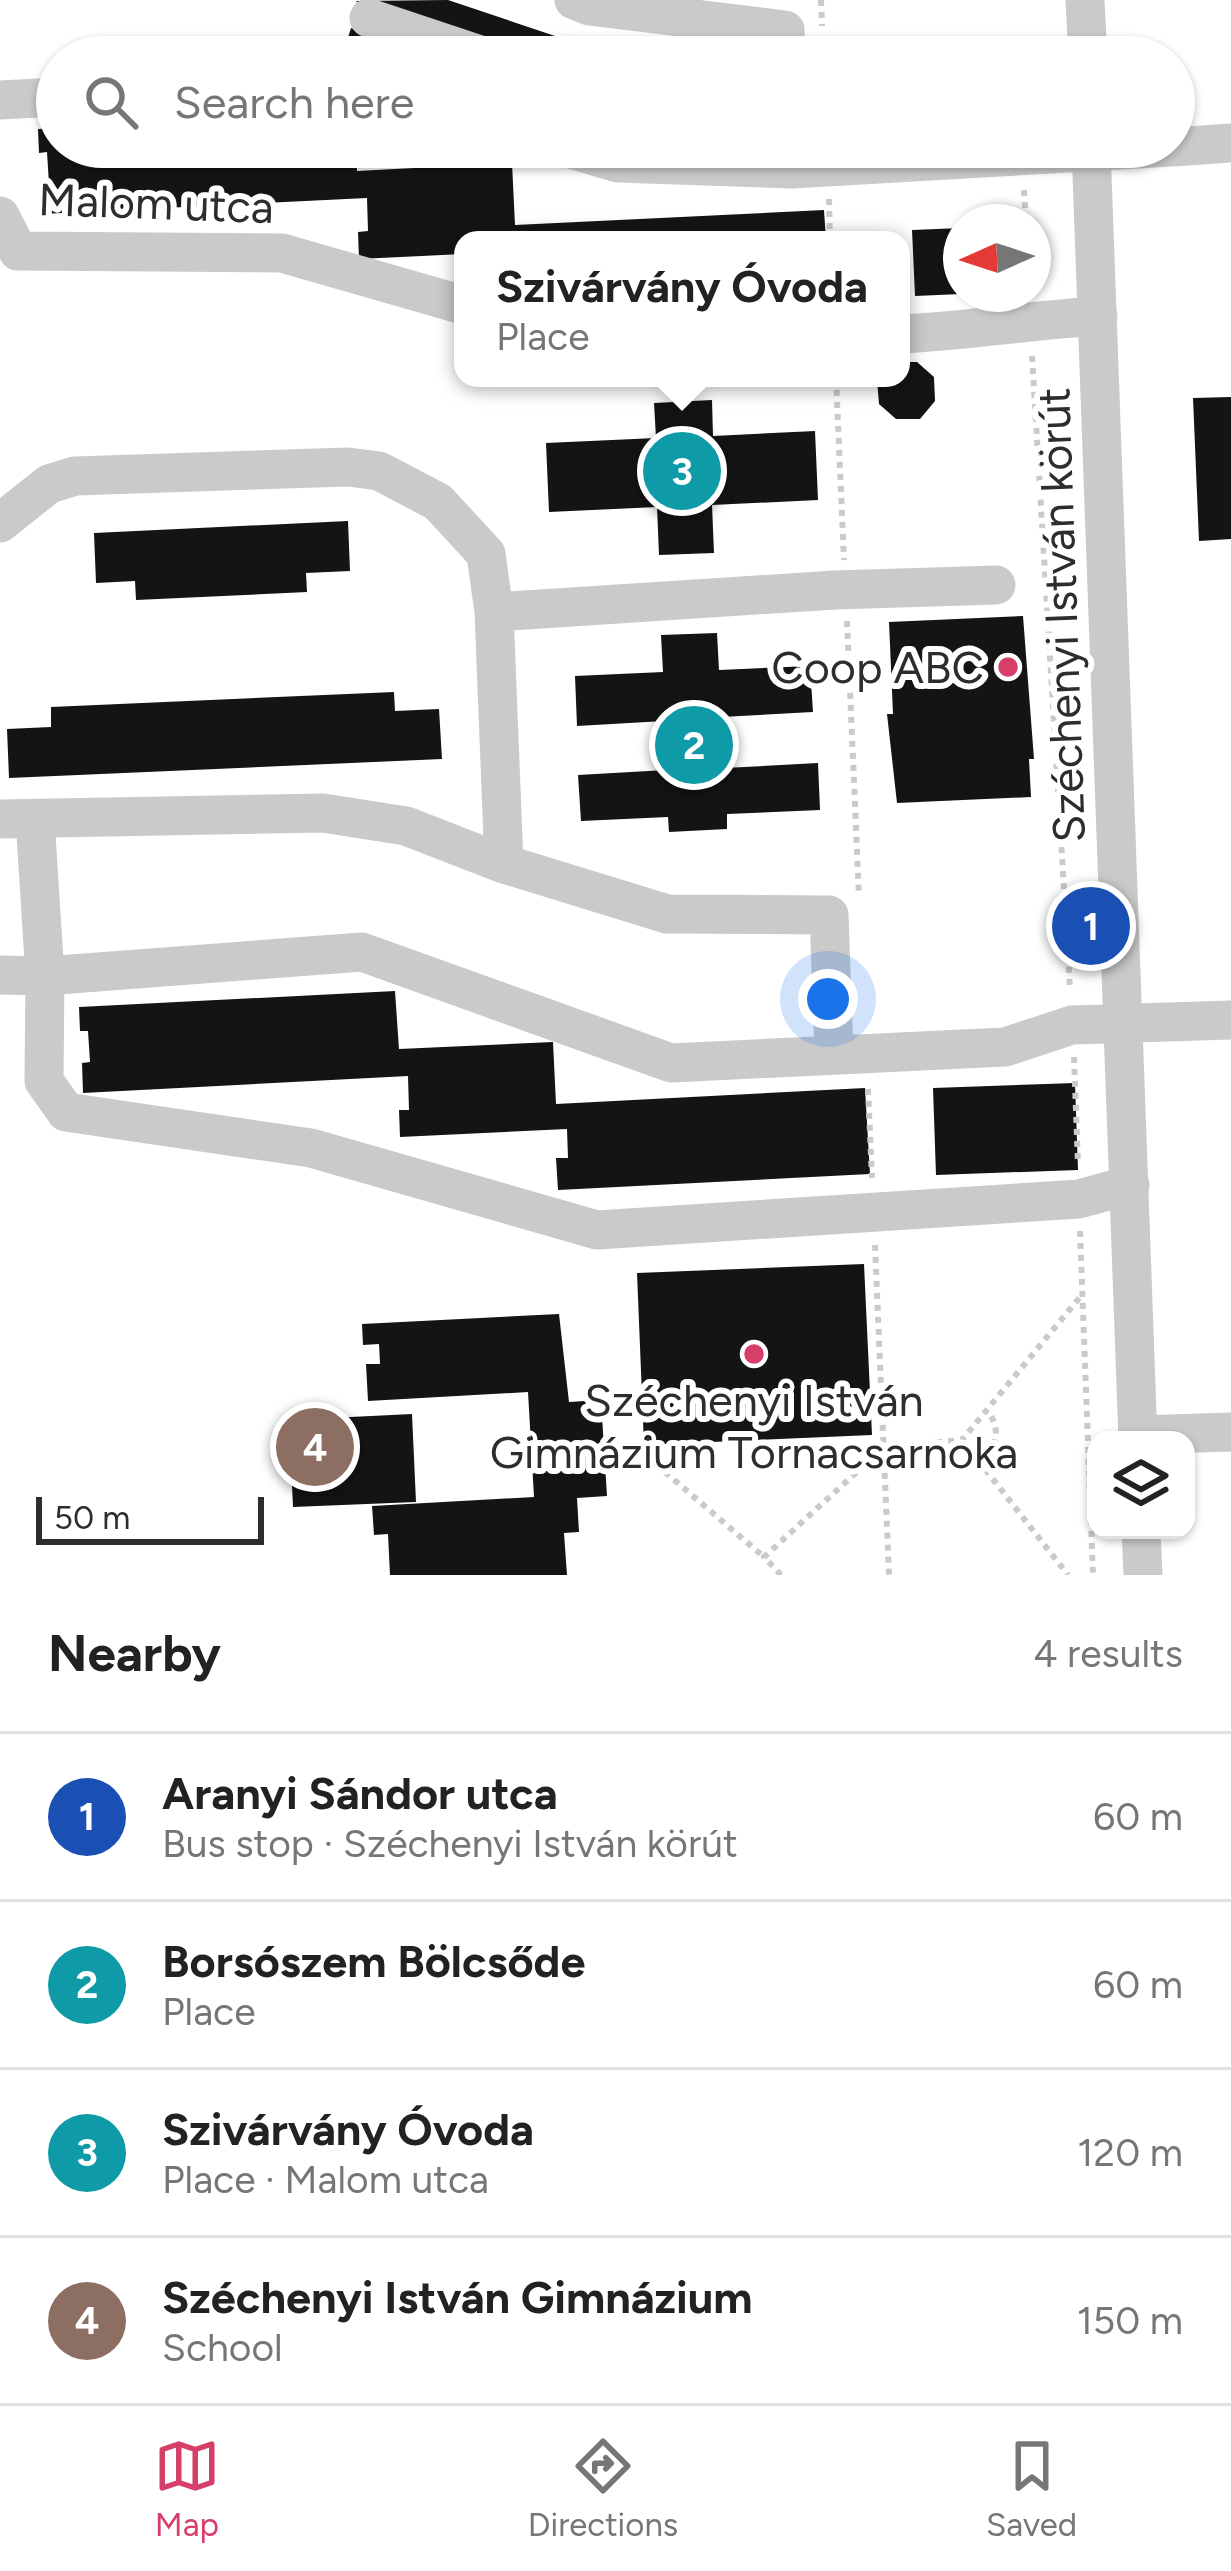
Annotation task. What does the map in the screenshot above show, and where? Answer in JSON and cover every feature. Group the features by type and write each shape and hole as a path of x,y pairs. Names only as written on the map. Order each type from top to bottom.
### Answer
{"street":[{"path":"574,0 785,29 786,36"},
{"path":"1085,0 1087,36"},
{"path":"369,18 423,36"},
{"path":"0,100 36,98"},
{"path":"1195,145 1231,143"},
{"name":"Széchenyi István körút","path":"1092,168 1138,1431"},
{"name":"Malom utca","path":"0,216 18,250 282,254 454,302"},
{"path":"910,334 1098,316"},
{"path":"0,523 49,484 75,476 348,467 379,471 438,502 486,554 494,612 505,864"},
{"path":"494,612 996,585"},
{"path":"850,1054 830,915 668,914 505,864 406,826 323,813 18,819 44,976 44,1081 66,1112 311,1148 597,1230 1079,1199 1130,1185"},
{"path":"0,975 44,976 362,952 671,1063 1005,1047 1072,1025 1231,1020"},
{"path":"1195,1434 1231,1432"},
{"path":"1142,1539 1143,1575"}],"path":[{"path":"1030,320 1072,1025 1093,1575"},
{"path":"836,387 860,914"},
{"path":"850,1054 874,1213 889,1575"},
{"path":"764,1557 884,1447 962,1440 1083,1294"},
{"path":"982,1466 996,1446 996,1423 987,1410"},
{"path":"962,1440 1067,1575"},
{"path":"665,1472 781,1575"}],"building":[{"path":"448,0 555,36 460,36 355,1"},
{"path":"351,28 374,36 348,36"},
{"path":"48,168 512,168 515,225 824,210 825,231 454,231 454,254 359,259 358,232 368,231 367,198 42,214 41,184 49,184"},
{"path":"943,229 943,295 915,296 912,230"},
{"path":"910,362 917,362 934,377 935,401 920,419 896,419 879,404 878,387 910,387"},
{"path":"1231,397 1231,539 1199,541 1193,398"},
{"path":"712,400 713,436 815,431 818,500 712,505 714,553 659,555 657,507 549,512 546,443 656,438 654,403"},
{"path":"348,521 350,571 306,573 307,592 136,600 135,581 96,583 94,533"},
{"path":"1023,616 1034,759 1029,759 1031,797 897,803 887,714 893,714 889,622"},
{"path":"717,633 719,670 810,666 813,712 722,717 725,768 818,763 820,810 727,814 727,829 669,832 668,817 581,821 578,775 666,770 664,721 577,726 575,676 663,672 661,635"},
{"path":"394,692 395,711 439,709 442,759 9,778 7,729 51,727 51,707"},
{"path":"395,991 399,1049 553,1042 556,1104 865,1088 870,1174 558,1190 556,1158 568,1158 567,1129 400,1137 399,1110 409,1110 408,1076 83,1093 82,1063 90,1062 88,1031 80,1031 79,1007"},
{"path":"1075,1083 1078,1170 936,1175 933,1088"},
{"name":"Széchenyi István Gimnázium Tornacsarnoka","path":"864,1264 872,1435 644,1445 637,1273"},
{"path":"559,1314 569,1402 601,1400 607,1496 577,1498 579,1532 564,1533 567,1575 390,1575 388,1534 374,1535 372,1506 534,1497 528,1392 368,1401 366,1364 380,1364 379,1344 363,1345 362,1324"},
{"path":"412,1414 416,1502 293,1507 289,1420"}],"place":[{"name":"Szivárvány Óvoda","path":"682,471"},
{"name":"Coop ABC","path":"1008,667"},
{"name":"Borsószem Bölcsőde","path":"694,745"},
{"name":"Aranyi Sándor utca","path":"1091,926"},
{"name":"Széchenyi István Gimnázium Tornacsarnoka","path":"754,1354"},
{"name":"Széchenyi István Gimnázium","path":"315,1447"}]}
